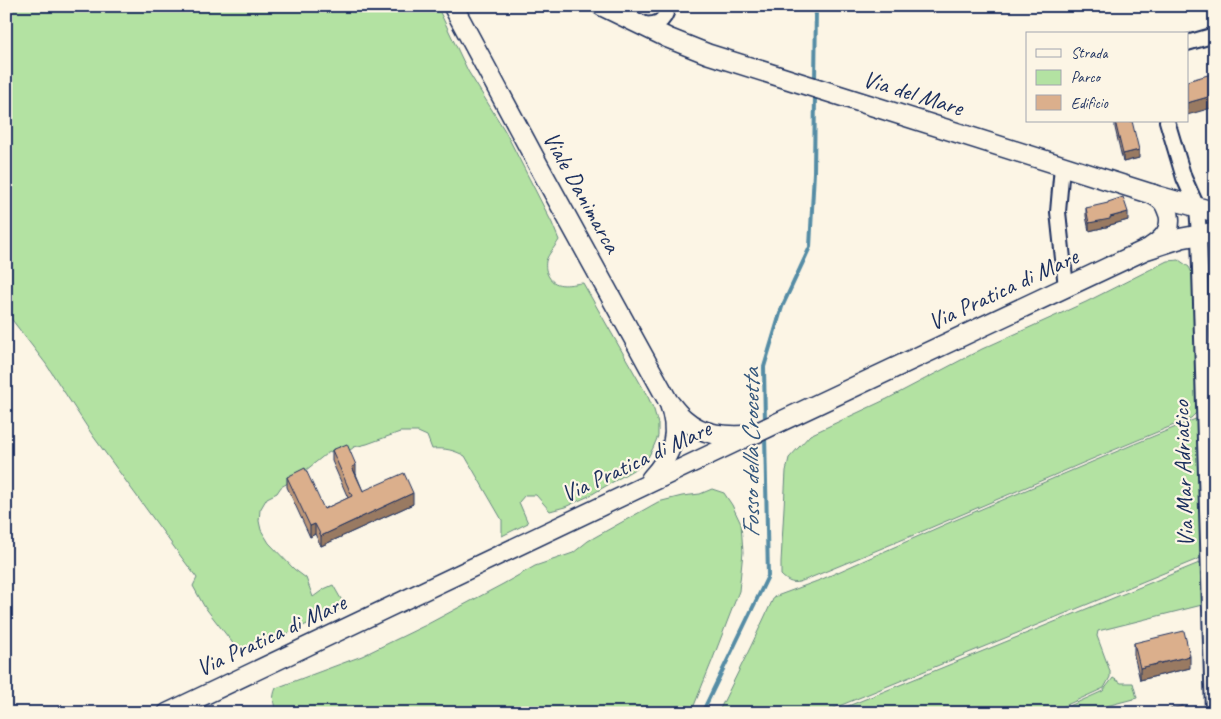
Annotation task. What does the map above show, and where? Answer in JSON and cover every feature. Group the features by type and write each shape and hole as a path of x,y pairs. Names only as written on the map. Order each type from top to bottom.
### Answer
{"main road":[{"name":"Viale Danimarca","path":"453,6 668,401 684,420 700,429 715,435 752,435"},
{"name":"Via del Mare","path":"602,6 635,24 708,54 1062,166 1215,212"},
{"path":"1146,250 1165,236 1170,220 1166,206 1152,194"},
{"name":"Via Pratica di Mare","path":"752,435 1146,250 1182,238 1207,233"}],"street":[{"path":"635,24 647,25 662,21 668,6"},
{"path":"1188,43 1215,34"},
{"name":"Via Mar Adriatico","path":"1166,122 1184,178 1207,233 1213,713"},
{"path":"1062,166 1058,212 1066,287"},
{"name":"Viale Danimarca","path":"645,485 663,465 672,446 673,415 668,401"},
{"name":"Via Pratica di Mare","path":"166,713 752,435"}],"green space":[{"path":"6,6 437,6 468,71 505,131 552,223 559,240 546,261 548,275 552,281 560,284 583,283 654,410 658,424 658,436 645,463 589,496 565,507 550,511 536,495 525,495 519,502 528,523 502,536 502,520 465,456 449,450 432,449 427,436 418,432 400,432 354,447 349,451 334,450 281,487 277,493 267,498 260,510 259,521 261,530 269,543 294,569 306,578 313,597 333,585 345,606 261,646 249,650 235,646 204,606 193,586 197,578 93,436 46,364 6,312"},
{"path":"1210,249 1215,249 1215,498 1212,442"},
{"path":"1179,260 1189,267 1194,277 1199,410 1191,418 805,580 792,582 781,575 786,471 789,458 810,435 887,399 982,349 1086,302 1167,261"},
{"path":"1198,418 1203,557 822,713 718,713 774,597 820,580 946,524"},
{"path":"712,489 724,493 732,505 741,524 743,552 739,591 691,713 277,713 274,700 276,688 362,656 426,625 535,566 573,553 588,541 658,502 700,494"},
{"path":"1204,561 1206,604 1098,631 1097,636 1110,671 1110,677 1104,688 1049,713 831,713"},
{"path":"1113,678 1121,683 1133,683 1137,698 1095,709 1096,713 1054,713 1103,691"}],"building":[{"path":"1215,73 1215,95 1188,103 1188,81"},
{"path":"1115,122 1132,122 1139,150 1123,154"},
{"path":"1215,158 1215,175 1210,160"},
{"path":"1123,197 1128,212 1110,217 1110,219 1089,223 1086,208"},
{"path":"347,444 356,465 352,467 363,491 404,473 413,493 321,536 315,524 310,526 287,477 305,468 324,509 352,496 332,450"},
{"path":"1184,631 1190,656 1140,668 1134,643"},
{"path":"1183,706 1185,713 1154,713"}],"waterway":[{"name":"Fosso della Crocetta","path":"815,82 816,6"},
{"name":"Fosso della Crocetta","path":"765,423 764,367 782,307 810,247 814,172 815,94"},
{"name":"Fosso della Crocetta","path":"702,713 768,576 765,435"}]}
